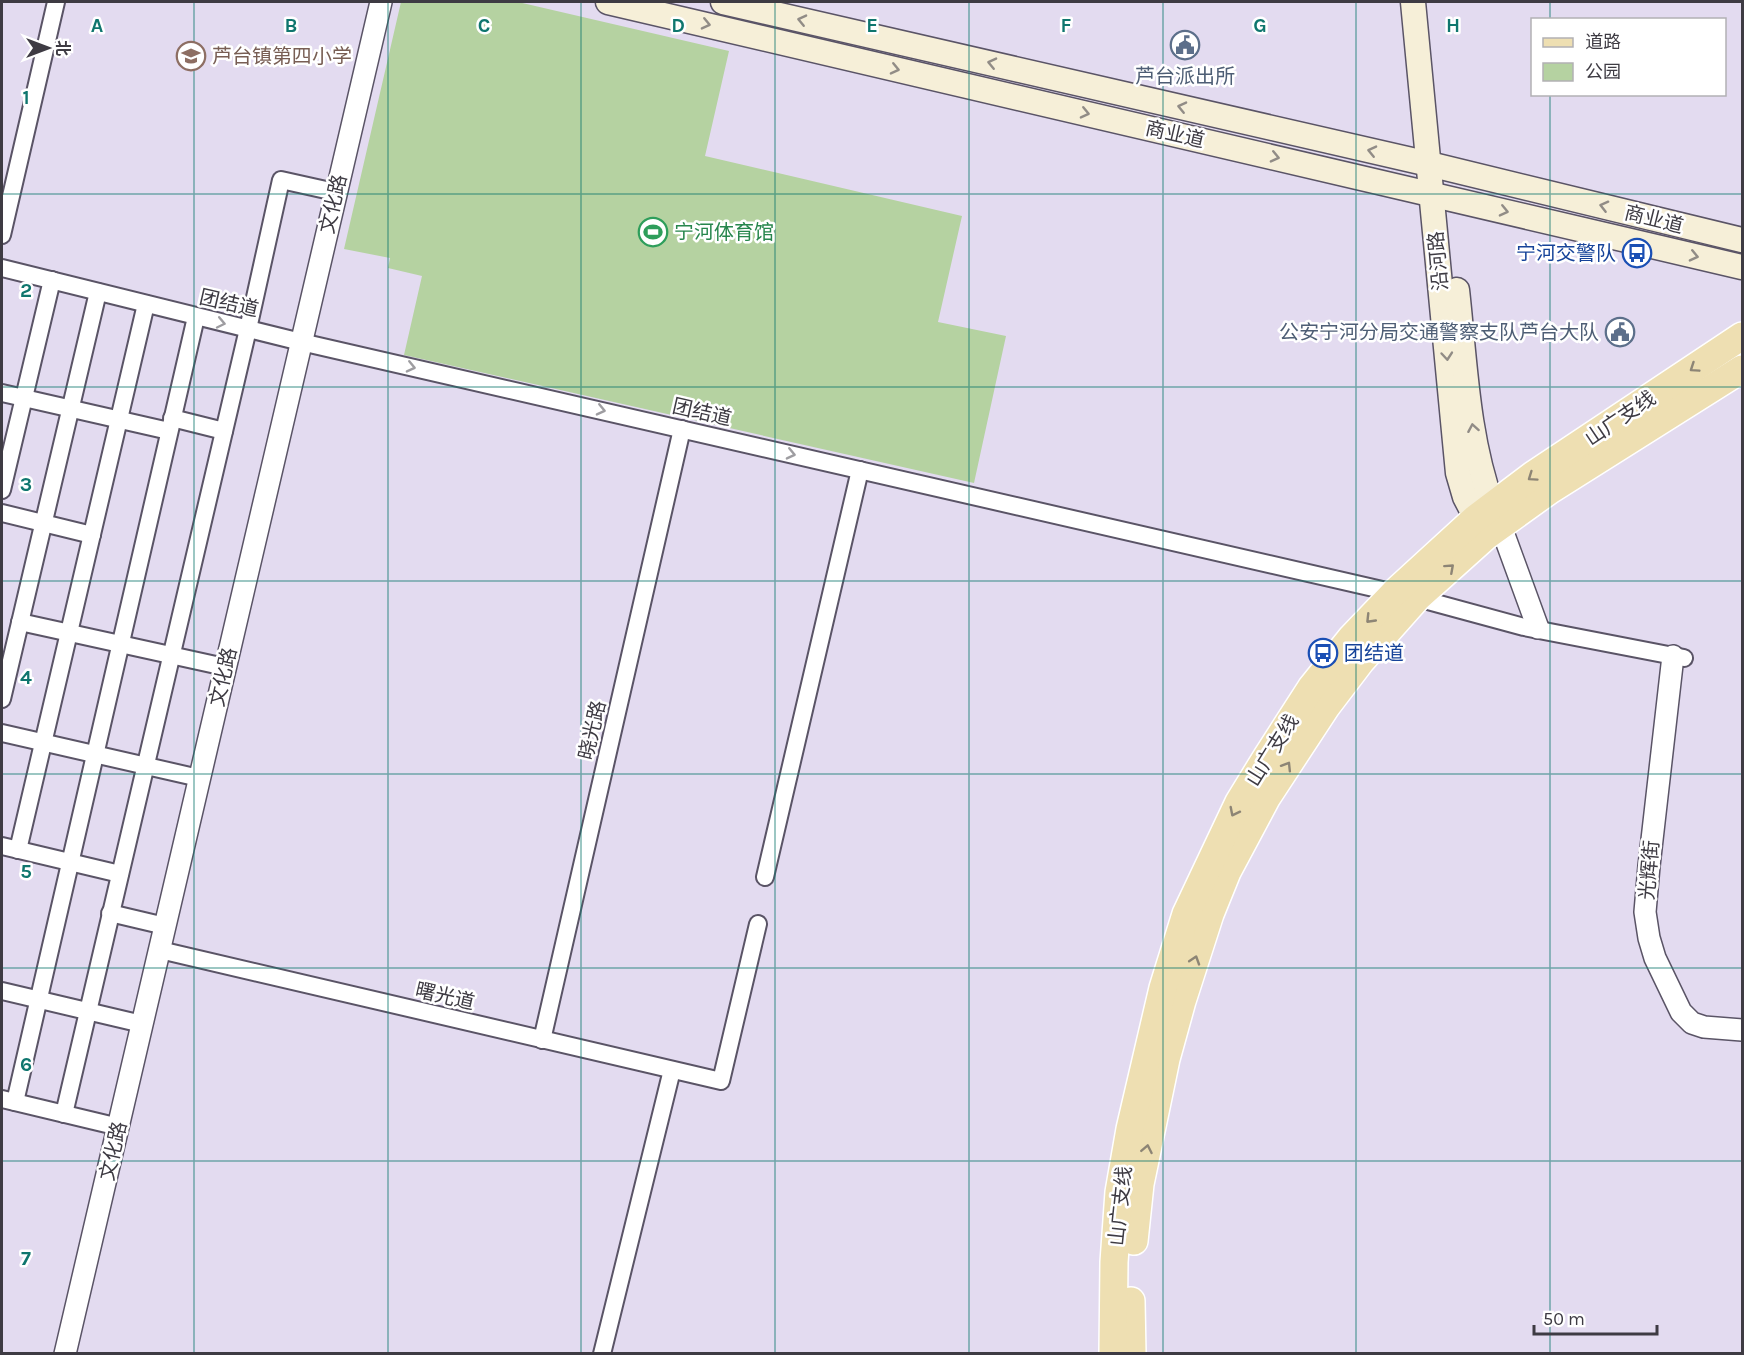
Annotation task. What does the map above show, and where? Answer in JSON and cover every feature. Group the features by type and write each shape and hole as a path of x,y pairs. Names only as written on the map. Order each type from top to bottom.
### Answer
{"main road":[{"name":"商业道","path":"608,2 1743,267"},
{"name":"商业道","path":"723,2 1437,166 1743,240"},
{"name":"沿河路","path":"1413,2 1470,414 1489,521"},
{"name":"沿河路","path":"1428,2 1437,166"},
{"name":"山广支线","path":"1113,1353 1114,1262 1119,1192 1130,1129 1163,988 1186,914 1239,802 1266,758 1311,688 1352,637 1406,595 1489,521 1743,336"},
{"name":"山广支线","path":"1489,521 1550,490 1743,369"},
{"name":"山广支线","path":"1132,1353 1131,1273 1140,1184 1166,1059 1210,914 1248,830 1292,757 1406,595"}],"street":[{"path":"2,236 56,2"},
{"name":"文化路","path":"65,1353 381,2"},
{"path":"64,1114 281,180 335,192"},
{"name":"团结道","path":"2,268 300,342 1406,595 1531,628 1679,657"},
{"path":"2,490 52,280"},
{"path":"2,699 4,674 20,622 98,292"},
{"path":"18,850 146,304"},
{"path":"119,1127 8,1100 38,1000 196,317"},
{"path":"2,393 119,420 224,431"},
{"name":"晓光路","path":"542,1040 682,429"},
{"path":"765,878 860,470"},
{"path":"2,513 92,536"},
{"path":"1489,521 1498,557 1531,628"},
{"path":"20,622 225,667"},
{"name":"光辉街","path":"1679,657 1661,828 1656,899 1657,929 1666,958 1689,1003 1697,1012 1711,1018 1743,1021"},
{"name":"光辉街","path":"1679,657 1648,878 1645,912 1649,938 1655,958 1681,1012 1692,1023 1704,1027 1743,1030"},
{"path":"2,733 199,778"},
{"path":"2,846 120,874"},
{"path":"111,913 165,926"},
{"name":"曙光道","path":"160,950 721,1081 758,924"},
{"path":"2,991 142,1024"},
{"path":"602,1353 672,1070"}],"green space":[{"name":"宁河体育馆","path":"401,2 518,2 729,51 705,156 962,216 938,322 1006,336 974,483 404,355 422,276 388,268 390,258 344,249"}],"place":[{"name":"芦台派出所","path":"1185,45"},
{"name":"芦台镇第四小学","path":"191,56"},
{"name":"宁河体育馆","path":"653,232"},
{"name":"宁河交警队","path":"1637,253"},
{"name":"公安宁河分局交通警察支队芦台大队","path":"1620,332"},
{"name":"团结道","path":"1323,653"}]}
